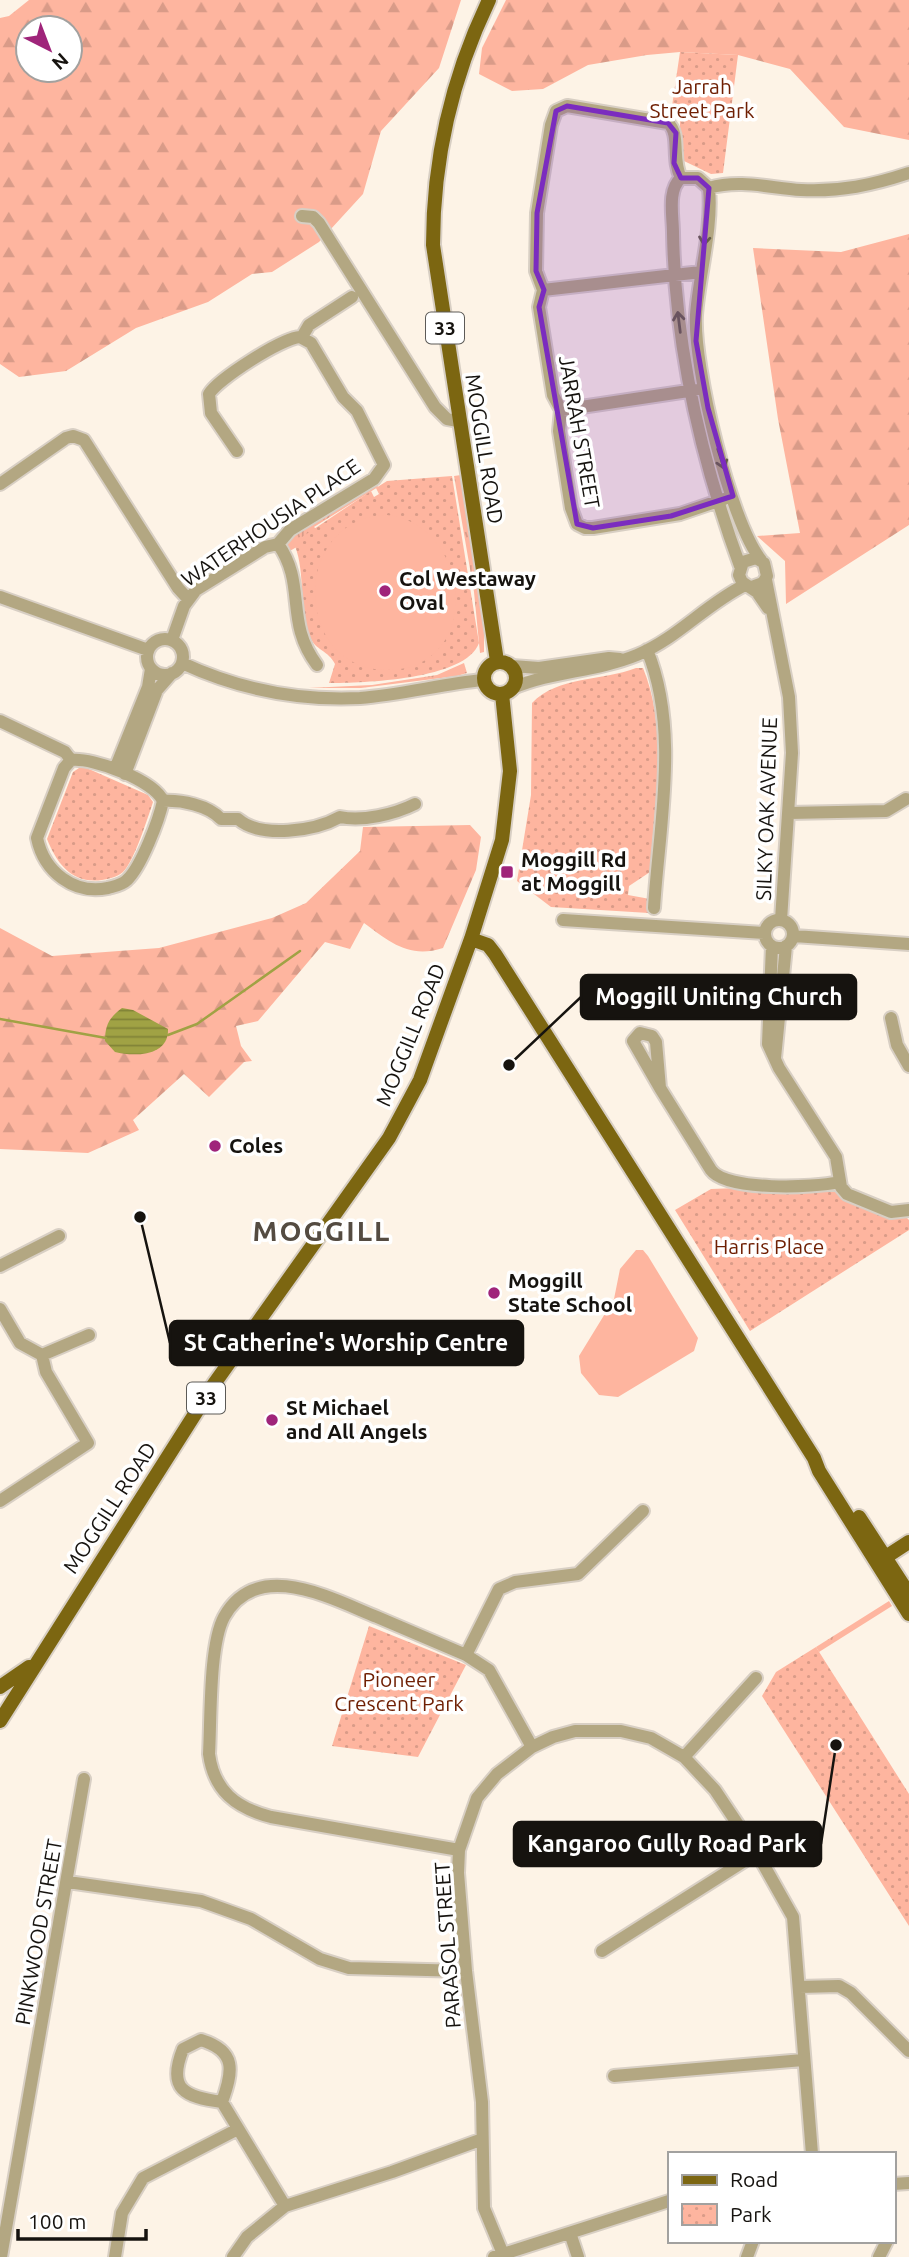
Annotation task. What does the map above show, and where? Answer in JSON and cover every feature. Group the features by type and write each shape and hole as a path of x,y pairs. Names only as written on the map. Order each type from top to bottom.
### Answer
{"main road":[{"name":"MOGGILL ROAD","path":"489,0 456,85 436,176 433,245 497,661"},
{"path":"507,691 487,689 483,680 488,666 497,661 512,666"},
{"name":"33","path":"507,691 516,677 512,666"},
{"name":"MOGGILL ROAD","path":"0,1721 33,1664 253,1326 334,1218 396,1127 420,1080 495,867 507,814 510,771 507,691"},
{"path":"471,939 488,945 495,954 814,1458 825,1466 882,1560 909,1614"},
{"path":"882,1560 909,1542"},
{"path":"882,1560 909,1594"},
{"name":"MOGGILL ROAD","path":"0,1687 33,1664"}],"street":[{"name":"JARRAH STREET","path":"681,178 674,163 676,133 668,123 574,106 561,107 551,125 537,213 536,271 543,290 539,307 553,396 561,411 559,431 571,508 577,524 584,528 593,528 671,516 733,496"},
{"path":"681,178 698,178 709,188 725,183 747,183 800,190 847,190 909,173"},
{"name":"SILKY OAK AVENUE","path":"681,178 673,189 674,275 690,390 717,501 744,578 773,618"},
{"name":"SILKY OAK AVENUE","path":"709,188 696,330 706,400 733,496 750,544 768,571 766,580 789,697 792,754 781,920"},
{"path":"302,216 313,217 319,223 435,407 447,419 458,421"},
{"path":"543,290 701,272"},
{"path":"237,451 211,413 209,394 218,383 284,342 302,337 309,325 352,297"},
{"name":"WATERHOUSIA PLACE","path":"172,640 188,599 265,547 278,544 290,530 374,479 383,465 357,411 345,401 318,354 302,337"},
{"path":"561,411 694,389 706,400"},
{"path":"0,484 66,438 73,436 84,440 178,588 188,599"},
{"path":"278,544 294,571 295,612 304,647 317,665"},
{"path":"507,691 539,678 608,667 647,650 670,638 744,578 751,558 761,560"},
{"path":"744,578 766,580"},
{"path":"0,597 148,650"},
{"path":"120,771 157,690 182,663 181,649 172,640 158,640 148,650 146,659 151,669 159,674 172,673"},
{"path":"647,650 662,704 664,747 654,908"},
{"path":"512,666 539,668 609,658 624,660"},
{"path":"182,663 240,685 316,698 360,698 483,680"},
{"path":"120,771 148,687 151,669"},
{"path":"0,721 65,752 71,760"},
{"path":"83,758 120,771 156,790 163,801 136,868 121,885 91,891 82,889 54,872 37,838 64,768 71,760 83,758"},
{"path":"789,813 886,811 906,799"},
{"path":"163,801 179,800 216,814 221,819 238,819 244,825 267,830 326,825 340,817 349,819 401,811 415,804"},
{"path":"563,920 765,933"},
{"path":"775,1058 790,941 789,924 781,920 768,925 765,933 772,946 767,1035 775,1058 836,1157 839,1182 847,1194 891,1212 909,1210"},
{"path":"772,946 790,941 909,944"},
{"path":"891,1018 899,1050 909,1066"},
{"path":"660,1088 711,1170 720,1179 740,1185 839,1182"},
{"path":"0,1266 58,1236"},
{"path":"0,1309 20,1343 42,1355 46,1372 89,1443 0,1501"},
{"path":"42,1355 89,1335"},
{"path":"466,1655 499,1589 515,1582 561,1579 578,1574 593,1556 643,1511"},
{"path":"460,1850 249,1811 232,1800 219,1786 211,1770 215,1653 224,1617 244,1593 277,1585 308,1588 466,1655 489,1670 532,1747"},
{"path":"684,1757 756,1678"},
{"name":"PARASOL STREET","path":"498,2255 484,2208 482,2102 466,1971 458,1874 460,1850 477,1798 497,1774 532,1747 575,1731 600,1729 637,1733 684,1757 715,1790 757,1853 793,1917 812,2152"},
{"name":"PINKWOOD STREET","path":"1,2257 84,1779"},
{"path":"602,1951 757,1853"},
{"path":"68,1882 201,1900 251,1919 320,1959 349,1968 466,1971"},
{"path":"799,1987 839,1986 851,1993 909,2051"},
{"path":"201,2040 218,2045 228,2056 230,2080 222,2102 194,2099 180,2087 175,2069 183,2049 201,2040"},
{"path":"614,2076 803,2060"},
{"path":"222,2102 285,2206"},
{"path":"115,2257 122,2213 143,2178 238,2129"},
{"path":"233,2257 247,2237 285,2206 393,2172 481,2140"},
{"path":"498,2255 668,2202"},
{"path":"570,2233 578,2257"}],"highlighted area":[{"path":"567,106 668,123 676,133 674,163 681,178 698,178 709,188 696,341 708,408 733,496 671,516 593,528 577,524 539,307 544,290 536,271 537,213 556,111"}],"green space":[{"path":"29,0 461,0 439,68 381,131 363,194 319,242 272,272 252,274 208,302 136,328 66,371 19,377 0,364 0,18 9,16"},
{"path":"506,0 909,0 909,140 844,127 790,69 738,55 680,52 647,55 588,65 543,89 512,91 479,74 482,48"},
{"name":"Jarrah Street Park","path":"680,52 738,55 723,173 711,174 684,161 680,155 680,121 671,113"},
{"path":"909,234 909,525 786,604 785,561 757,536 800,533 778,419 753,248 841,252"},
{"path":"461,475 484,624 484,652 480,653 474,592 454,476"},
{"path":"452,476 479,643 470,655 455,665 435,672 388,680 329,683 335,664 312,641 306,626 295,546 299,539 371,491 374,497 379,494 376,488 387,481"},
{"path":"376,483 378,487 314,527 321,533 288,552 287,536 311,526"},
{"name":"Col Westaway Oval","path":"387,515 416,524 437,543 450,569 456,597 452,625 439,648 417,665 384,670 354,662 332,644 319,620 315,592 320,564 333,540 356,522"},
{"path":"464,663 467,673 457,676 361,688 308,688 372,685 437,675"},
{"path":"643,668 651,692 656,717 658,769 650,872 629,886 628,895 650,899 649,913 551,907 517,881 531,795 532,703 543,694 567,683"},
{"path":"82,766 148,795 153,802 132,859 121,874 107,879 82,879 74,875 61,864 47,839 73,772"},
{"path":"470,825 481,837 476,870 443,948 420,951 400,947 364,923 350,949 325,942 258,1021 236,1026 241,1046 252,1061 244,1062 209,1097 184,1074 133,1120 139,1130 88,1153 0,1149 0,928 52,956 159,948 272,918 306,903 360,851 363,827"},
{"path":"596,848 597,867 579,868 578,849"},
{"name":"Harris Place","path":"711,1189 830,1189 852,1200 905,1216 909,1220 909,1230 750,1331 675,1210"},
{"path":"636,1250 643,1250 648,1256 698,1338 694,1351 618,1397 599,1395 581,1373 579,1356 614,1299 620,1269"},
{"path":"889,1601 892,1606 819,1652 816,1647"},
{"name":"Pioneer Crescent Park","path":"369,1626 466,1665 418,1757 332,1746"},
{"path":"816,1647 909,1794 909,1926 762,1696 776,1672"}],"shaded area":[{"path":"122,1008 133,1010 168,1029 163,1045 141,1054 115,1052 105,1041 106,1030 111,1019"}],"waterway":[{"path":"168,1035 197,1024 300,951"},
{"path":"0,1019 106,1038"}],"place":[{"name":"Col Westaway Oval","path":"385,591"},
{"name":"Moggill Rd at Moggill","path":"507,872"},
{"name":"Moggill Uniting Church","path":"509,1065"},
{"name":"Coles","path":"215,1146"},
{"name":"St Catherine's Worship Centre","path":"140,1217"},
{"name":"Moggill State School","path":"494,1293"},
{"name":"St Michael and All Angels","path":"272,1420"},
{"name":"Kangaroo Gully Road Park","path":"836,1745"}],"district":[{"name":"MOGGILL","path":"322,1231"}]}
